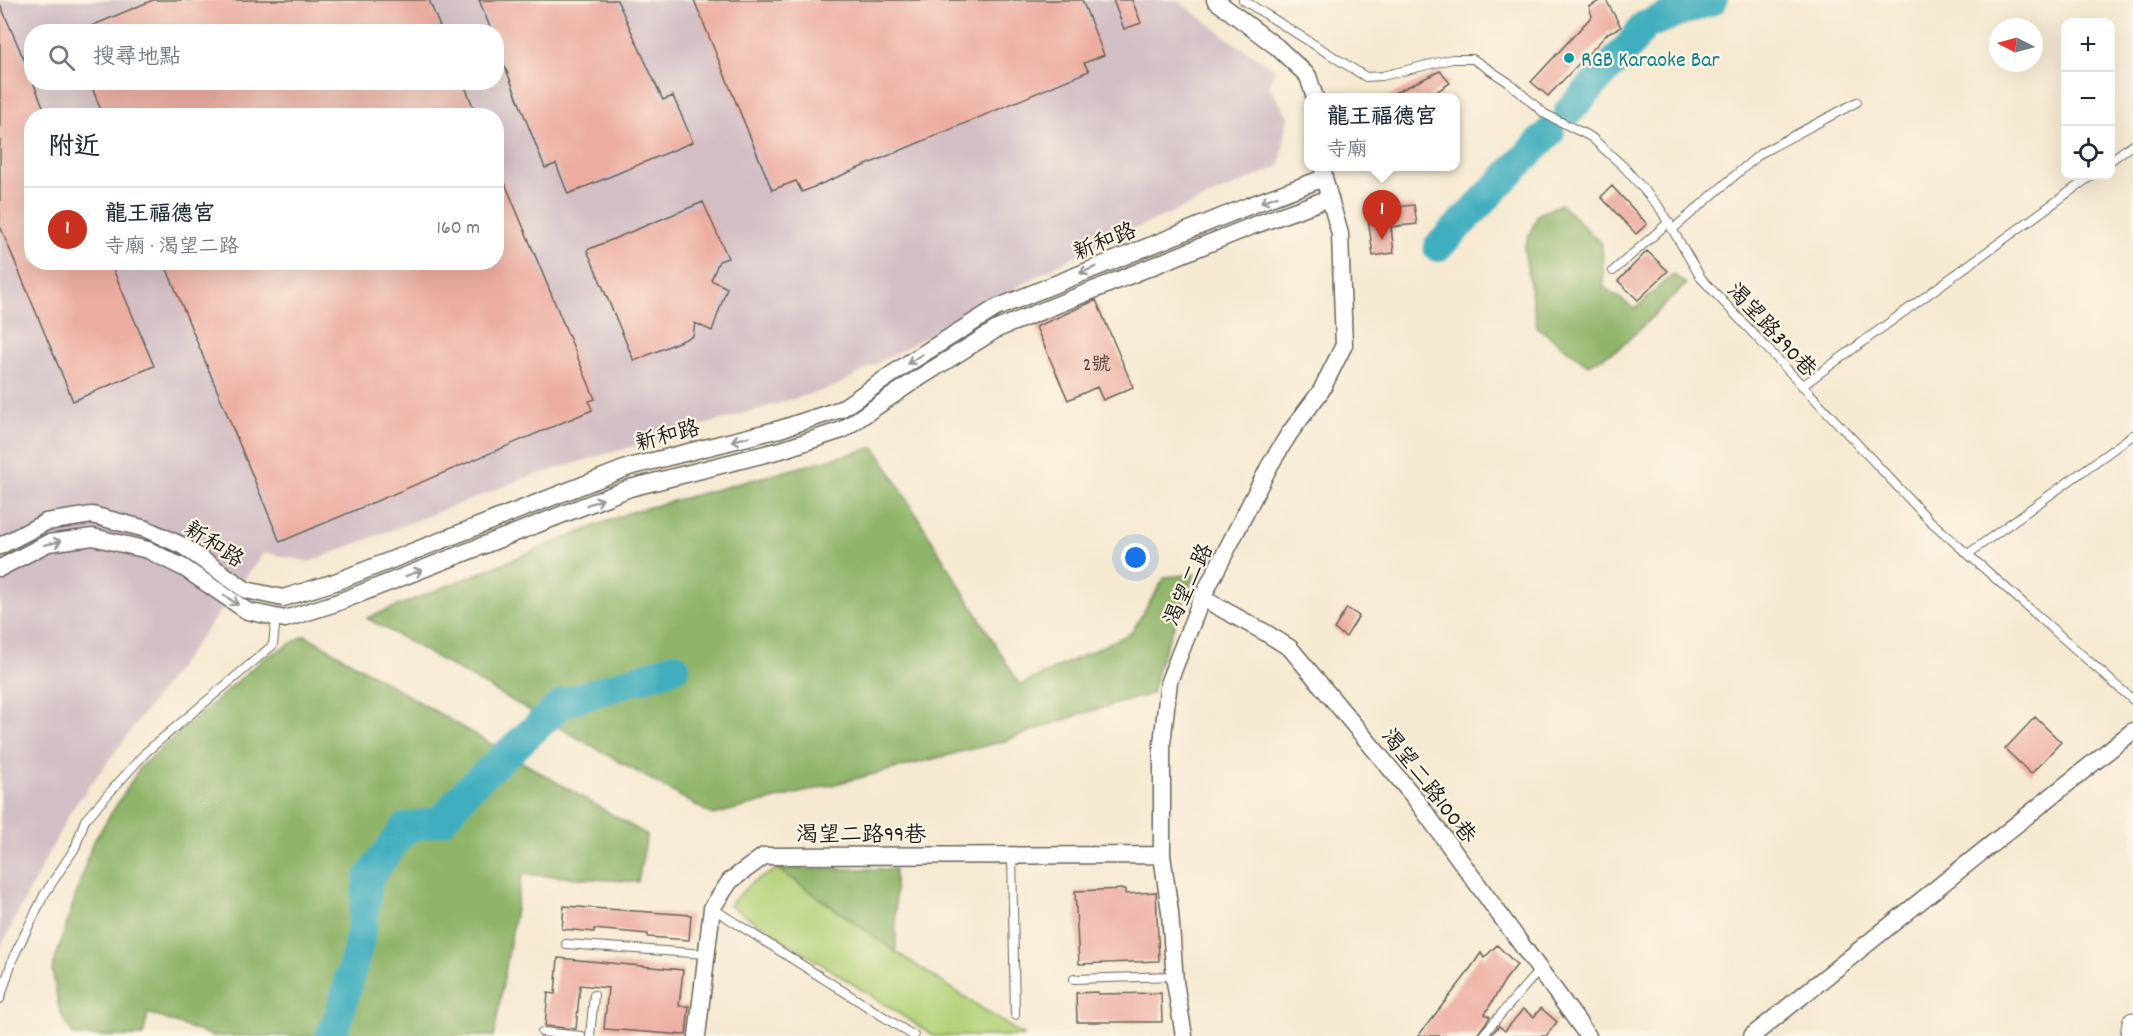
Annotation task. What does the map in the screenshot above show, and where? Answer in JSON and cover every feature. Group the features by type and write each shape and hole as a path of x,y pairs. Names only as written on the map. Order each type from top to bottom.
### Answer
{"street":[{"path":"1215,0 1277,47 1308,76 1313,93"},
{"name":"渴望二路","path":"1184,1036 1162,855 1162,744 1169,681 1202,598 1270,465 1321,390 1344,345 1340,234 1324,172"},
{"name":"新和路","path":"0,546 46,522 92,515 146,529 183,546 246,590 283,598 335,582 629,467 780,429 841,409 996,308 1229,214 1324,172"},
{"name":"新和路","path":"0,568 48,543 93,537 147,550 184,568 247,611 285,619 336,603 630,488 781,450 842,430 911,383 997,330 1186,253 1330,198"},
{"name":"渴望二路100巷","path":"1202,598 1290,648 1414,797 1588,1036"},
{"path":"1752,1036 2133,730"},
{"name":"渴望二路99巷","path":"697,1036 712,908 730,881 764,856 1162,855"},
{"path":"2131,1036 2133,1023"}],"lane":[{"name":"渴望路390巷","path":"1243,0 1366,77 1382,76 1452,59 1473,59 1508,81 1545,114 1592,137 1624,167 1659,207 1701,278 1928,519 2133,700"},
{"path":"1613,271 1761,153 1857,102"},
{"path":"2115,157 2133,144"},
{"path":"1802,386 2085,180"},
{"path":"1968,554 2133,435"},
{"path":"0,999 13,958 44,895 75,848 85,820 146,752 273,645 276,617"},
{"path":"1012,855 1015,1015"},
{"path":"712,908 914,1036"},
{"path":"566,944 706,954"},
{"path":"1482,1036 1540,969"},
{"path":"1074,979 1175,976"},
{"path":"590,1036 594,995"},
{"path":"542,1032 581,1036"}],"shaded area":[{"path":"0,0 1177,0 1234,43 1275,69 1269,86 1288,116 1280,166 1087,249 834,387 528,477 309,562 268,553 263,554 70,812 0,948"}],"green space":[{"path":"1561,204 1602,244 1604,287 1635,309 1673,274 1686,284 1620,348 1588,365 1537,327 1524,248 1538,214"},
{"path":"875,447 1020,685 1131,633 1165,577 1195,574 1159,664 1152,694 1081,714 1004,741 713,815 367,618 628,513"},
{"path":"305,635 647,835 638,882 522,874 494,1036 212,1036 148,1013 143,1036 74,1036 60,1012 52,970 92,844 141,766 263,659"},
{"path":"778,869 896,952 1024,1036 934,1036 729,905 751,883"},
{"path":"778,869 895,869 896,952"}],"building":[{"path":"153,0 429,0 439,24 96,24"},
{"path":"479,0 617,0 663,100 673,96 693,142 568,194 556,164 545,168 504,64 504,24 489,24"},
{"path":"694,0 1082,0 1104,55 1084,63 1089,71 802,192 796,181 772,190"},
{"path":"1113,0 1132,0 1141,23 1124,29"},
{"name":"RGB Karaoke Bar","path":"1601,0 1606,0 1621,27 1608,33 1548,96 1531,82 1592,16 1589,7"},
{"path":"0,4 24,60 24,90 36,90 44,108 24,108 24,270 113,270 154,366 73,401 0,226"},
{"path":"1440,71 1450,83 1435,93 1394,93"},
{"path":"93,90 466,90 474,108 100,108"},
{"path":"504,181 595,399 589,401 592,410 280,542 167,270 504,270"},
{"path":"1612,186 1647,224 1636,234 1601,197"},
{"path":"1385,200 1386,208 1414,205 1417,224 1391,227 1394,253 1373,256 1366,202"},
{"path":"703,202 728,258 719,261 711,280 727,288 712,331 695,323 693,336 634,361 587,250"},
{"path":"1647,251 1668,271 1638,300 1618,281"},
{"path":"1096,300 1133,387 1103,400 1097,387 1068,400 1036,327"},
{"path":"1347,608 1359,616 1346,637 1334,629"},
{"path":"2035,717 2061,742 2031,774 2005,749"},
{"path":"1125,889 1125,894 1156,892 1159,961 1079,964 1075,891"},
{"path":"564,906 691,915 689,940 594,929 594,932 562,929"},
{"path":"1497,945 1517,965 1505,980 1485,1014 1490,1017 1476,1036 1418,1036 1481,953 1484,958"},
{"path":"558,958 683,970 679,1006 689,1006 686,1035 604,1029 608,988 580,985 576,1029 545,1026 548,993 555,994"},
{"path":"1098,992 1098,994 1161,993 1162,1022 1077,1022 1076,993"},
{"path":"1541,1008 1557,1022 1546,1036 1490,1036 1499,1026 1505,1031 1523,1009 1534,1017"}],"waterway":[{"path":"1569,111 1630,45 1645,25 1713,0"},
{"path":"1438,247 1550,132"},
{"path":"330,1036 339,1016 359,944 369,877 405,828 442,820 468,789 563,703 675,667"}],"place":[{"name":"RGB Karaoke Bar","path":"1569,58"},
{"name":"龍王福德宮","path":"1382,240"}]}
